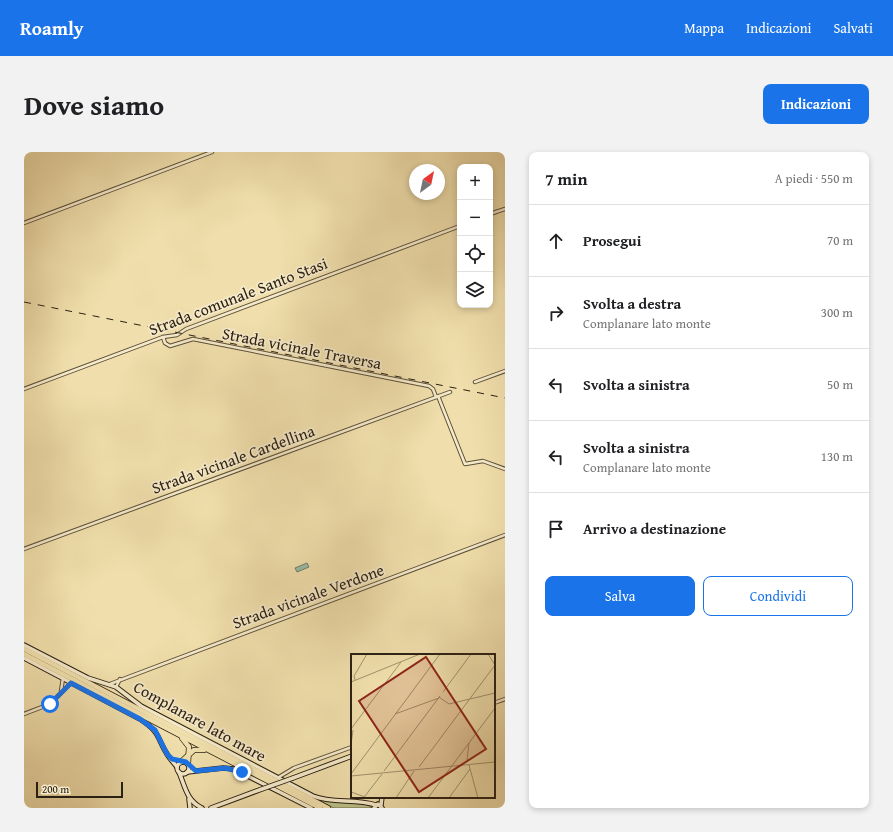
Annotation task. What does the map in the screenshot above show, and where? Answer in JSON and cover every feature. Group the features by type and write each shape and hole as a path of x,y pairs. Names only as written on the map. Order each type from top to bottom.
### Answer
{"highway":[{"path":"24,649 328,808"},
{"path":"24,654 320,808"},
{"path":"157,723 186,741 189,747 189,765"},
{"path":"181,762 188,754 194,750 200,749 230,762"}],"street":[{"path":"24,223 212,152"},
{"path":"493,213 505,209"},
{"name":"Strada comunale Santo Stasi","path":"24,389 162,337 177,335 186,328 457,227"},
{"name":"Strada vicinale Traversa","path":"162,337 165,343 170,346 193,339 428,386 433,389 437,396 465,464 483,461 505,469"},
{"path":"475,382 505,371"},
{"name":"Strada vicinale Cardellina","path":"24,549 450,392"},
{"name":"Strada vicinale Verdone","path":"110,684 505,535"},
{"name":"Complanare lato mare","path":"24,645 88,678 116,687 141,706 318,798 368,802 379,807"},
{"path":"24,658 151,726 157,733 167,754 177,767 189,799 194,806 202,808"},
{"path":"61,692 63,678"},
{"path":"116,687 120,679"},
{"path":"24,714 50,704 71,683"},
{"path":"495,703 505,699"},
{"path":"279,777 294,768 351,747"},
{"path":"211,808 351,756"},
{"path":"172,759 189,765 196,771"},
{"path":"177,767 181,762"},
{"path":"183,783 189,765"},
{"path":"179,772 187,773 223,768 234,769 311,808"},
{"path":"189,799 189,808"}],"shaded area":[{"path":"307,563 309,567 297,572 295,568"},
{"path":"315,799 368,804 371,808 334,808"}],"railway":[{"path":"24,302 505,398"}],"route":[{"path":"50,704 71,683 151,726 157,733 167,754 172,759 186,762 196,771 201,772 221,768 242,772"}]}
